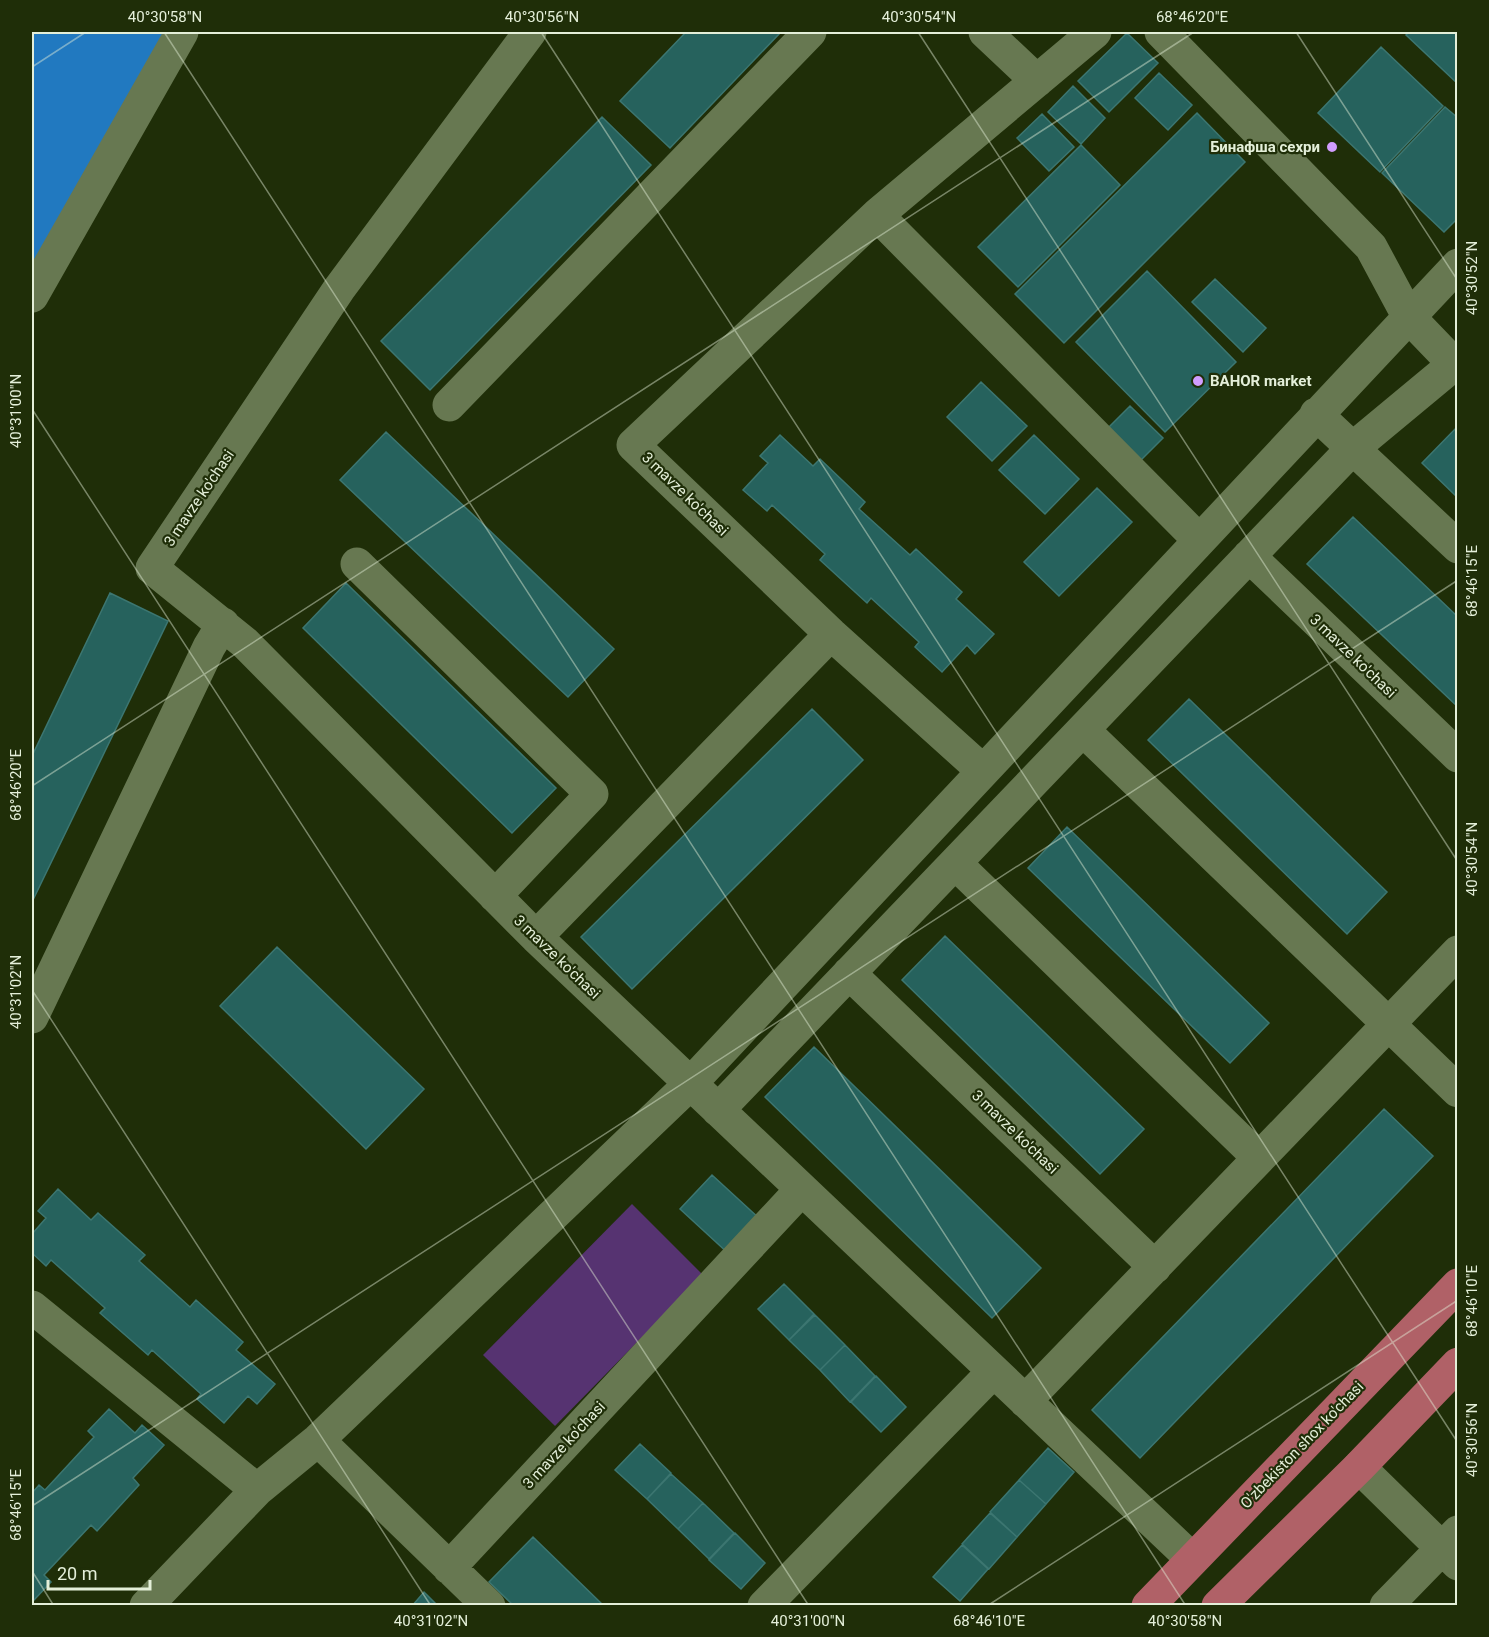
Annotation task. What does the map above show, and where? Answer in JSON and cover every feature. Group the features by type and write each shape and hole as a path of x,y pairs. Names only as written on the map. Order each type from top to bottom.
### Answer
{"main road":[{"name":"O'zbekiston shox ko'chasi","path":"1148,1605 1458,1285"},
{"path":"1218,1605 1359,1467 1458,1365"}],"street":[{"path":"32,296 182,32"},
{"name":"3 mavze ko'chasi","path":"530,32 339,289 152,568 224,624 253,651 536,937 1192,1559"},
{"path":"449,405 810,32"},
{"path":"986,32 1037,81"},
{"name":"3 mavze ko'chasi","path":"983,771 831,634 633,445 877,215 1095,32"},
{"path":"718,1110 1352,449 1456,364 1408,316 1371,247 1161,32"},
{"path":"877,215 1200,540"},
{"path":"146,1605 257,1490 318,1440 690,1084 1458,265"},
{"path":"1317,414 1458,547"},
{"name":"3 mavze ko'chasi","path":"1249,556 1458,756"},
{"path":"357,564 592,794 495,896"},
{"path":"32,1017 209,647 224,624"},
{"path":"536,937 831,634"},
{"path":"1083,730 1458,1091"},
{"path":"955,863 1259,1158"},
{"path":"1024,1401 1458,951"},
{"name":"3 mavze ko'chasi","path":"849,973 1155,1267"},
{"name":"3 mavze ko'chasi","path":"449,1568 801,1190"},
{"path":"32,1307 257,1490"},
{"path":"764,1605 993,1372"},
{"path":"318,1440 489,1605"},
{"path":"1359,1467 1452,1548 1386,1605"}],"shaded area":[{"path":"632,1204 703,1275 555,1426 483,1355"}],"water":[{"path":"32,32 167,32 32,273"}],"building":[{"path":"686,32 781,32 670,148 620,101"},
{"path":"1409,32 1458,32 1458,84 1406,35"},
{"path":"1127,33 1158,63 1109,112 1078,81"},
{"path":"1381,47 1443,106 1380,172 1318,113"},
{"path":"1159,73 1192,105 1168,130 1135,98"},
{"path":"1073,86 1105,118 1081,144 1048,112"},
{"path":"1445,107 1458,118 1458,218 1444,232 1382,173"},
{"path":"1197,113 1245,162 1064,343 1015,294"},
{"path":"1042,114 1074,147 1049,171 1017,138"},
{"path":"602,117 651,165 430,390 381,341"},
{"path":"1081,145 1120,185 1018,287 978,247"},
{"path":"1147,271 1236,362 1165,432 1076,342"},
{"path":"1215,279 1266,328 1243,352 1192,302"},
{"path":"981,382 1027,426 992,461 947,417"},
{"path":"1130,406 1163,438 1138,463 1105,431"},
{"path":"1458,426 1458,498 1422,463"},
{"path":"386,432 614,649 568,697 340,480"},
{"path":"780,435 813,466 820,459 865,502 859,509 910,555 916,549 962,592 956,599 994,634 975,654 967,645 942,672 915,647 919,642 871,598 867,603 820,560 825,554 772,505 767,511 743,490 768,463 760,456"},
{"path":"1034,435 1079,479 1045,514 999,470"},
{"path":"1097,488 1132,522 1059,596 1024,562"},
{"path":"1353,517 1458,617 1458,707 1307,564"},
{"path":"346,583 556,788 512,833 303,628"},
{"path":"110,593 168,621 32,902 32,756"},
{"path":"1189,699 1387,892 1347,934 1148,740"},
{"path":"812,709 863,760 632,989 581,937"},
{"path":"1067,827 1269,1023 1230,1063 1028,868"},
{"path":"945,936 1144,1129 1100,1174 902,980"},
{"path":"277,947 424,1089 366,1149 220,1006"},
{"path":"814,1047 1041,1268 992,1318 765,1097"},
{"path":"1384,1109 1433,1156 1140,1458 1092,1410"},
{"path":"712,1175 761,1220 730,1255 680,1209"},
{"path":"58,1189 91,1220 98,1213 145,1255 139,1261 190,1307 196,1300 243,1342 236,1350 275,1384 257,1404 248,1396 224,1423 197,1399 201,1394 152,1350 148,1355 100,1313 105,1308 51,1260 46,1266 32,1253 32,1234 46,1218 38,1211"},
{"path":"784,1284 814,1314 789,1340 758,1309"},
{"path":"815,1315 845,1345 820,1370 789,1340"},
{"path":"845,1345 875,1376 850,1402 820,1370"},
{"path":"876,1376 906,1407 881,1432 851,1402"},
{"path":"109,1409 135,1433 142,1425 164,1445 133,1478 139,1485 97,1531 91,1525 44,1575 51,1582 32,1602 32,1493 39,1485 45,1490 94,1437 88,1431"},
{"path":"640,1444 671,1473 647,1499 615,1470"},
{"path":"1048,1448 1074,1472 1046,1504 1019,1480"},
{"path":"671,1474 703,1503 678,1529 647,1499"},
{"path":"1019,1480 1046,1504 1017,1537 990,1512"},
{"path":"703,1503 734,1533 709,1559 678,1529"},
{"path":"990,1513 1017,1537 989,1569 962,1544"},
{"path":"735,1533 765,1563 741,1589 709,1560"},
{"path":"533,1537 604,1606 514,1606 489,1582"},
{"path":"962,1545 988,1569 960,1601 933,1577"},
{"path":"424,1592 438,1606 412,1606"}],"place":[{"name":"Бинафша сехри","path":"1332,147"},
{"name":"BAHOR market","path":"1198,381"}]}
